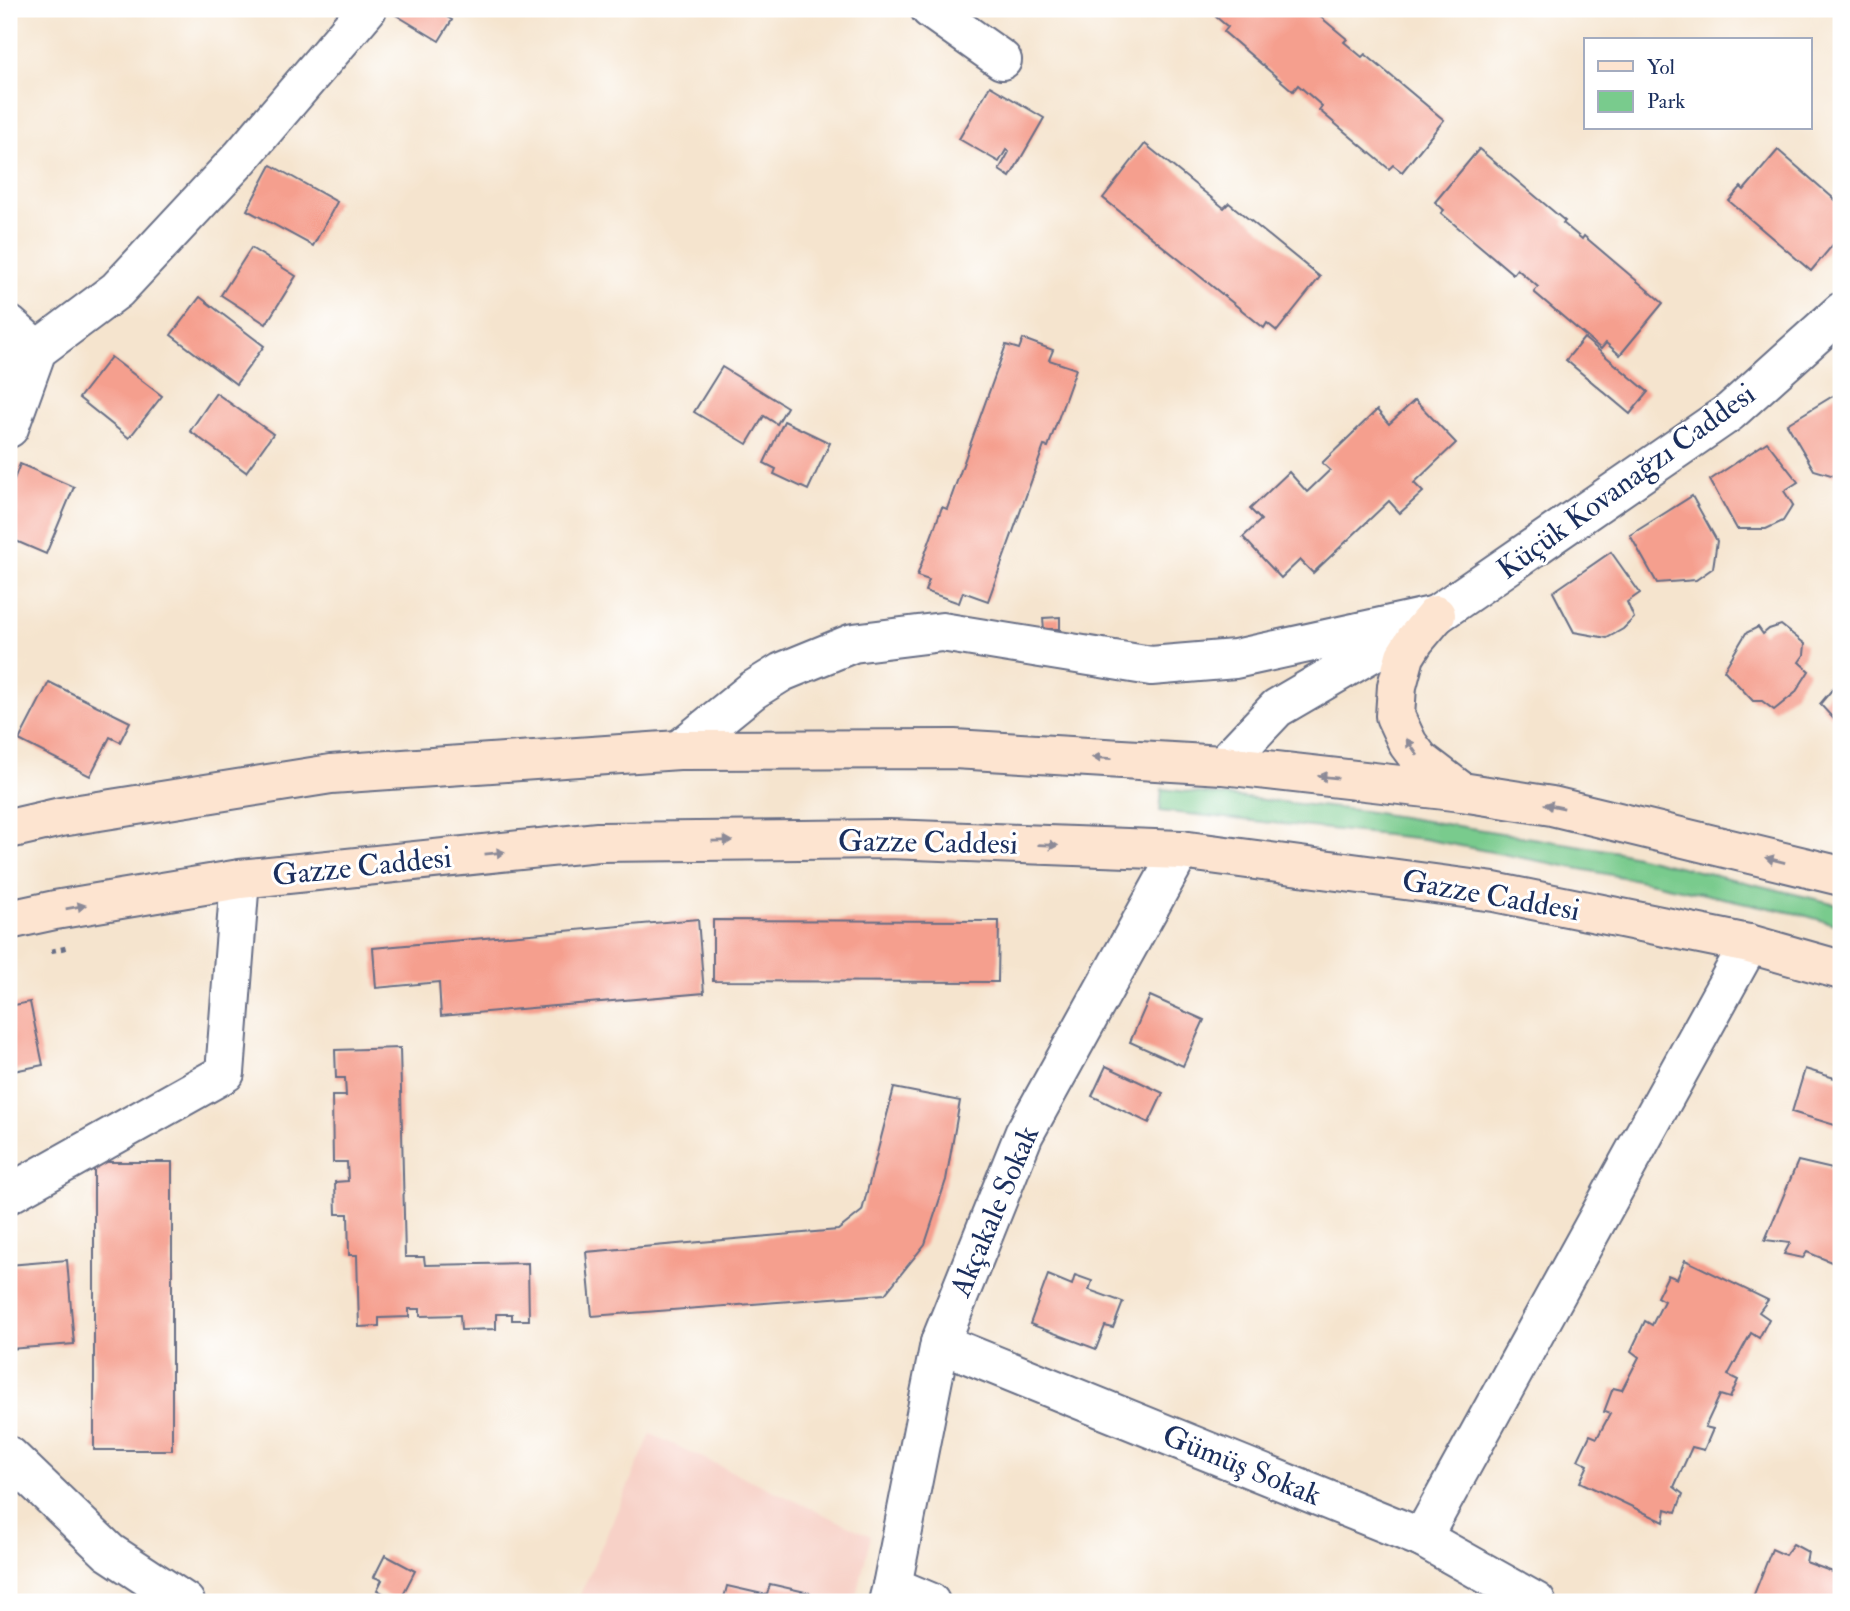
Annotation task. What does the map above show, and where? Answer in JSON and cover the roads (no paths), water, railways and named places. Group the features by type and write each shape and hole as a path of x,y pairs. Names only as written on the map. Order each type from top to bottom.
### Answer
{"main road":[{"path":"1436,615 1405,656 1397,686 1395,716 1408,744 1420,760 1462,792"},
{"path":"9,829 61,817 331,774 679,750 954,749 1223,765 1462,792 1552,806 1841,876"},
{"name":"Gazze Caddesi","path":"9,920 240,879 598,842 889,839 1181,850 1494,892 1749,944 1841,970"}],"street":[{"path":"9,428 37,350 117,290 242,158 367,9"},
{"path":"930,9 1003,60"},
{"name":"Küçük Kovanağzı Caddesi","path":"1223,765 1276,708 1436,615 1730,412 1841,312"},
{"path":"9,325 37,350"},
{"name":"Küçük Kovanağzı Caddesi","path":"679,750 753,690 782,672 853,643 942,632 1151,666 1235,659 1436,615"},
{"name":"Akçakale Sokak","path":"890,1594 940,1343 1024,1134 1181,850"},
{"path":"9,1194 225,1073 240,879"},
{"path":"1422,1538 1749,944"},
{"name":"Gümüş Sokak","path":"940,1343 1422,1538 1536,1602"},
{"path":"9,1455 109,1552 185,1602"},
{"path":"890,1594 930,1602"}]}
